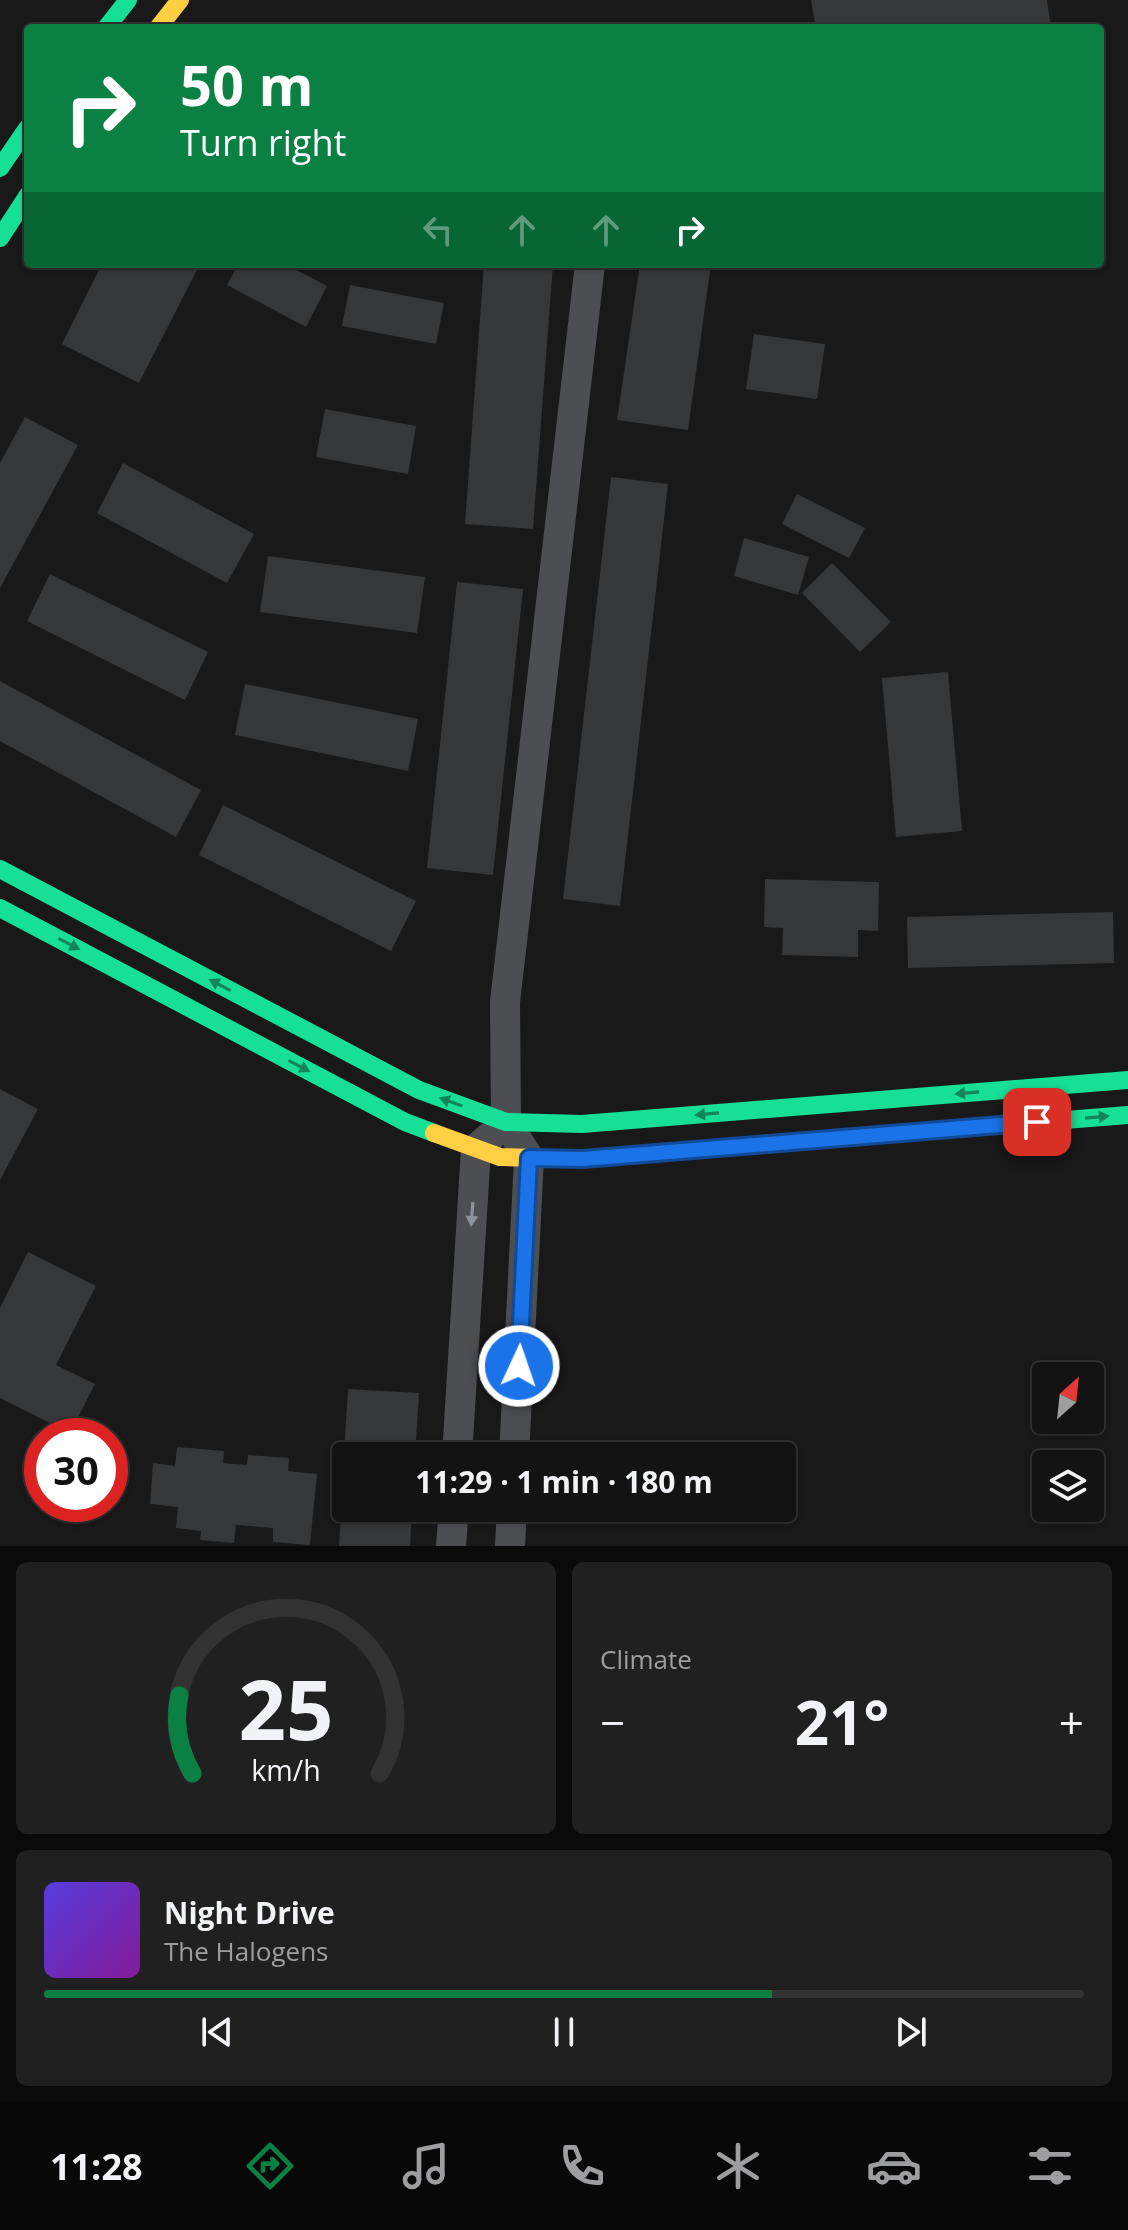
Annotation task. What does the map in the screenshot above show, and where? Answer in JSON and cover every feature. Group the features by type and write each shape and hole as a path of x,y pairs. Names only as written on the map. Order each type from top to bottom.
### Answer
{"street":[{"path":"109,24 128,0"},
{"path":"161,24 180,0"},
{"path":"0,168 24,133"},
{"path":"0,238 24,201"},
{"path":"515,1442 529,1158 506,1122 505,1002 590,268"},
{"path":"0,869 419,1090 506,1122 582,1124 1128,1080"},
{"path":"0,908 405,1122 500,1157 583,1159 1128,1115"},
{"path":"458,1442 476,1149 506,1122"},
{"path":"451,1546 453,1522"},
{"path":"510,1546 511,1522"}],"building":[{"path":"811,0 1047,0 1050,24 815,24"},
{"path":"100,268 198,268 139,383 62,344"},
{"path":"236,268 293,268 327,286 306,327 227,285"},
{"path":"484,268 553,268 533,529 465,524"},
{"path":"639,268 710,268 688,430 617,420"},
{"path":"350,285 444,303 436,344 342,326"},
{"path":"754,334 825,344 817,399 746,389"},
{"path":"325,409 416,426 408,474 316,457"},
{"path":"25,417 78,445 0,588 0,463"},
{"path":"123,463 254,534 227,583 97,513"},
{"path":"611,477 668,484 620,906 563,899"},
{"path":"797,494 865,528 849,558 782,524"},
{"path":"744,538 809,557 798,595 734,576"},
{"path":"268,556 425,577 417,633 260,612"},
{"path":"832,563 891,622 860,652 802,593"},
{"path":"50,574 208,652 185,700 27,621"},
{"path":"457,582 523,589 493,875 427,868"},
{"path":"948,672 962,831 896,837 882,678"},
{"path":"0,681 201,790 176,837 0,741"},
{"path":"245,684 418,719 408,771 235,735"},
{"path":"223,805 416,901 391,951 199,855"},
{"path":"765,879 879,882 878,931 858,930 858,957 782,955 783,928 764,927"},
{"path":"1113,912 1114,963 908,968 907,917"},
{"path":"0,1089 38,1109 0,1180"},
{"path":"28,1252 96,1286 56,1365 95,1384 78,1418 40,1418 0,1398 0,1308"},
{"path":"348,1389 419,1393 416,1442 345,1442"},
{"path":"177,1447 224,1451 223,1463 247,1465 248,1455 289,1458 288,1471 317,1474 310,1545 273,1542 273,1528 236,1525 234,1543 200,1540 201,1531 176,1528 178,1507 150,1504 153,1463 175,1466"},
{"path":"340,1522 411,1522 410,1546 339,1546"}],"traffic: fast":[{"path":"109,24 128,0"},
{"path":"0,168 24,133"},
{"path":"0,238 24,201"},
{"path":"0,869 419,1090 506,1122 582,1124 1128,1080"},
{"path":"0,908 405,1122 434,1133"},
{"path":"816,1140 1128,1115"}],"traffic: slow":[{"path":"161,24 180,0"},
{"path":"434,1133 500,1157 583,1159 816,1140"}],"route":[{"path":"519,1366 529,1158 583,1159 1037,1122"}]}
